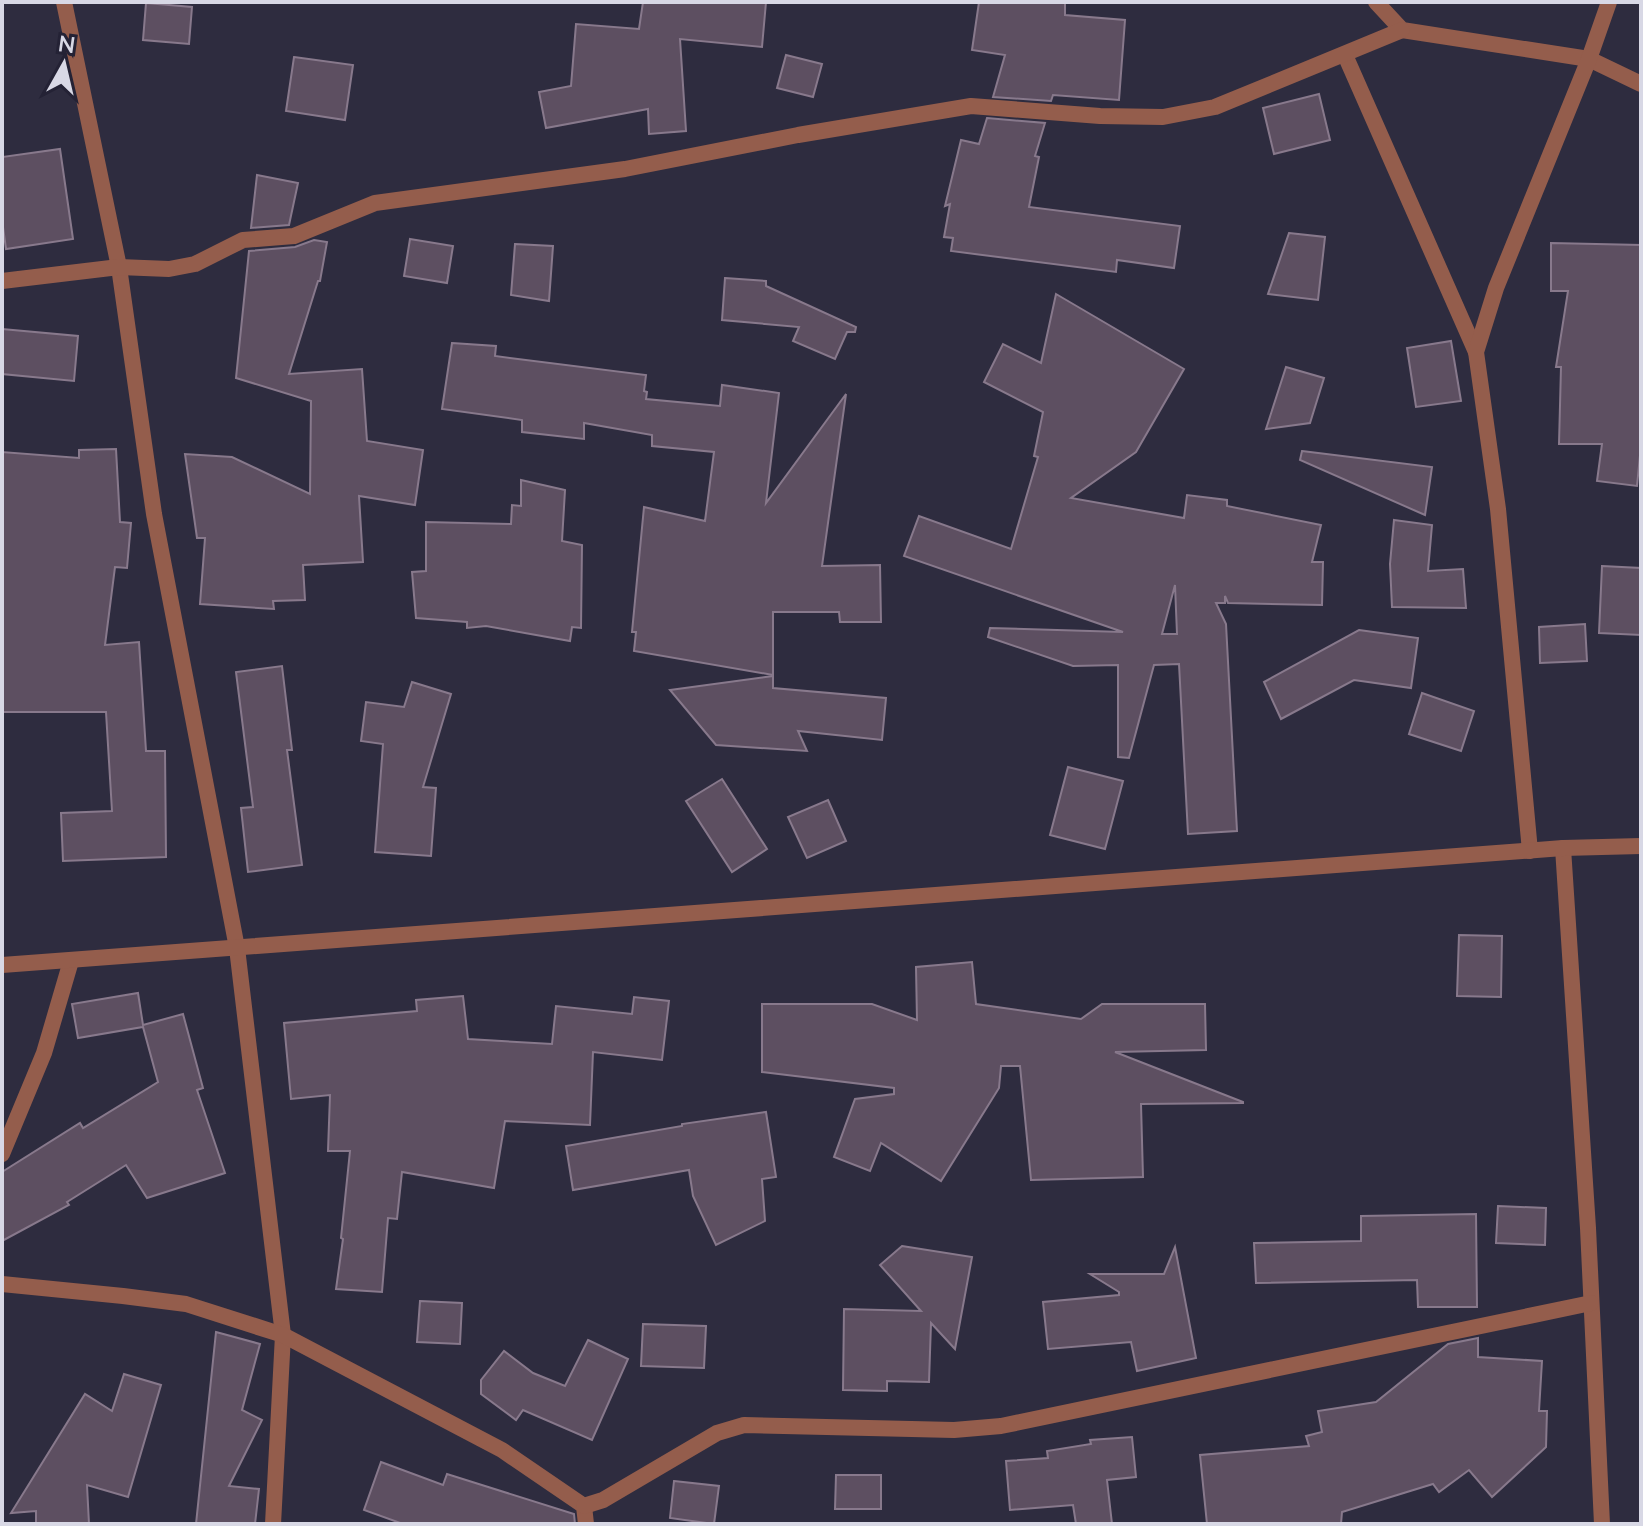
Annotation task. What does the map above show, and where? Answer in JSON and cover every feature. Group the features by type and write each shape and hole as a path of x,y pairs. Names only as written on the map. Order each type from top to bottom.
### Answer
{"street":[{"path":"64,2 119,267 154,514 237,948 283,1335 273,1524"},
{"path":"1376,2 1402,30"},
{"path":"1476,352 1496,288 1609,2"},
{"path":"2,281 119,267 169,269 195,264 243,240 294,236 375,203 625,169 798,135 971,106 1100,116 1163,117 1215,107 1402,30 1589,59 1641,84"},
{"path":"1345,55 1476,352 1498,509 1530,851"},
{"path":"2,965 1563,848 1641,846"},
{"path":"1563,848 1588,1228 1602,1524"},
{"path":"2,1154 44,1053 71,961"},
{"path":"2,1284 186,1304 283,1335 502,1450 584,1506 586,1524"},
{"path":"584,1506 603,1500 717,1433 744,1425 954,1430 1001,1426 1591,1303"}],"building":[{"path":"643,2 766,2 762,47 680,39 686,131 649,134 648,109 546,128 539,92 571,86 576,24 639,29"},
{"path":"979,2 1065,2 1065,15 1125,20 1119,100 1053,95 1051,101 993,97 1005,55 972,50"},
{"path":"146,3 192,7 189,44 143,40"},
{"path":"786,55 822,64 813,97 777,88"},
{"path":"294,57 353,65 345,120 286,111"},
{"path":"1319,94 1330,140 1274,154 1263,108"},
{"path":"987,118 1045,123 1035,156 1039,157 1029,207 1180,226 1174,268 1117,260 1116,272 951,251 953,238 944,237 950,204 945,206 961,140 979,144"},
{"path":"60,149 73,239 6,249 2,220 2,157"},
{"path":"257,175 298,183 289,225 251,228"},
{"path":"1289,233 1325,237 1318,300 1268,294"},
{"path":"410,239 453,246 447,283 404,276"},
{"path":"314,240 327,242 320,281 289,374 362,369 367,441 423,450 415,505 359,496 363,562 303,565 305,600 273,601 274,609 200,604 205,538 197,538 185,454 232,457 310,494 311,401 236,378 249,251 295,247"},
{"path":"1551,243 1641,245 1641,445 1637,486 1597,481 1602,444 1559,444 1561,367 1556,367 1568,291 1551,291"},
{"path":"515,244 553,246 549,301 511,295"},
{"path":"725,278 766,281 766,286 856,327 855,332 847,332 835,359 793,341 799,327 722,320"},
{"path":"1056,294 1184,369 1136,452 1071,498 1184,518 1187,495 1227,500 1227,506 1321,525 1312,562 1323,562 1322,605 1228,603 1225,596 1225,603 1216,603 1226,624 1237,831 1188,834 1179,664 1154,665 1129,758 1118,757 1118,665 1073,666 988,637 990,628 1123,632 904,556 919,516 1011,549 1038,457 1034,456 1043,412 984,382 1003,344 1041,363","holes":["1175,585 1177,634 1162,634"]},
{"path":"2,329 78,336 74,381 2,374"},
{"path":"1451,341 1461,401 1416,407 1407,348"},
{"path":"452,343 496,346 495,356 646,375 646,399 720,406 722,385 779,393 766,503 846,394 822,566 880,565 881,622 840,622 839,612 773,612 773,675 634,651 636,632 632,632 644,507 705,521 714,452 652,446 652,435 584,423 584,439 522,432 522,420 442,409"},
{"path":"1286,367 1324,378 1310,423 1266,429"},
{"path":"116,449 120,522 131,523 127,568 115,567 105,645 139,642 146,751 165,751 166,857 63,861 61,813 112,811 106,712 2,712 2,452 79,458 79,450"},
{"path":"1302,451 1432,467 1425,515 1300,460"},
{"path":"521,480 565,490 562,541 582,545 581,628 572,627 570,641 486,626 467,628 467,622 416,618 412,572 426,571 426,522 511,524 512,505 521,506"},
{"path":"1394,520 1432,525 1428,571 1463,569 1466,608 1392,607 1390,564"},
{"path":"1602,566 1641,568 1641,635 1599,633"},
{"path":"1585,624 1587,661 1540,663 1539,627"},
{"path":"1359,630 1418,638 1411,688 1354,680 1281,719 1264,682"},
{"path":"282,666 292,750 287,750 302,865 248,872 241,808 253,807 236,672"},
{"path":"773,676 773,688 886,698 882,740 798,731 807,751 716,745 670,690"},
{"path":"412,682 451,694 423,787 436,788 431,856 375,852 383,744 361,741 366,702 404,707"},
{"path":"1422,693 1474,711 1461,751 1409,734"},
{"path":"1068,767 1123,781 1105,849 1050,835"},
{"path":"722,779 767,849 732,872 686,801"},
{"path":"828,800 846,841 807,858 788,817"},
{"path":"1459,935 1502,936 1501,997 1457,996"},
{"path":"972,962 976,1004 1081,1019 1102,1004 1205,1004 1206,1050 1115,1052 1243,1103 1141,1104 1143,1177 1031,1180 1020,1066 1001,1066 999,1088 941,1181 881,1143 870,1171 834,1157 855,1099 894,1094 894,1088 762,1072 762,1004 872,1004 917,1020 916,967"},
{"path":"138,993 143,1025 183,1014 203,1088 197,1090 225,1173 147,1198 126,1165 67,1202 69,1205 2,1241 2,1172 80,1123 83,1128 158,1082 143,1027 78,1038 72,1004"},
{"path":"463,996 468,1039 552,1044 556,1006 632,1014 634,997 669,1001 662,1060 593,1052 590,1125 505,1121 494,1188 402,1172 397,1219 388,1218 382,1292 336,1289 350,1151 328,1151 330,1095 291,1099 284,1023 417,1011 416,1000"},
{"path":"766,1112 776,1177 762,1179 765,1221 716,1245 693,1196 689,1170 573,1190 566,1146"},
{"path":"1498,1206 1546,1208 1545,1245 1496,1243"},
{"path":"1476,1214 1477,1307 1418,1307 1417,1280 1256,1283 1254,1243 1361,1241 1361,1216"},
{"path":"902,1246 972,1257 955,1349 931,1323 929,1382 887,1381 887,1391 843,1390 844,1309 921,1311 880,1265"},
{"path":"1175,1247 1196,1358 1137,1371 1131,1342 1048,1349 1043,1302 1119,1295 1119,1292 1090,1274 1164,1274"},
{"path":"420,1301 462,1303 460,1344 417,1342"},
{"path":"643,1324 706,1326 704,1368 641,1366"},
{"path":"216,1332 260,1344 242,1410 262,1420 229,1486 259,1489 255,1524 196,1524"},
{"path":"1478,1338 1478,1357 1542,1361 1539,1411 1547,1411 1546,1447 1492,1497 1469,1470 1439,1492 1433,1484 1342,1512 1341,1524 1207,1524 1200,1455 1309,1446 1306,1436 1322,1432 1318,1411 1376,1402 1448,1344"},
{"path":"588,1340 628,1359 592,1440 523,1410 516,1420 481,1394 481,1380 504,1351 533,1373 565,1386"},
{"path":"124,1374 161,1385 128,1497 87,1485 89,1524 36,1524 36,1511 11,1513 85,1394 112,1411"},
{"path":"1132,1437 1136,1477 1107,1480 1112,1524 1076,1524 1073,1505 1010,1510 1006,1461 1048,1458 1047,1451 1091,1444 1090,1440"},
{"path":"381,1462 443,1485 447,1474 574,1514 575,1524 403,1524 364,1510"},
{"path":"836,1475 881,1475 881,1509 835,1509"},
{"path":"674,1481 719,1486 714,1524 670,1518"}]}
